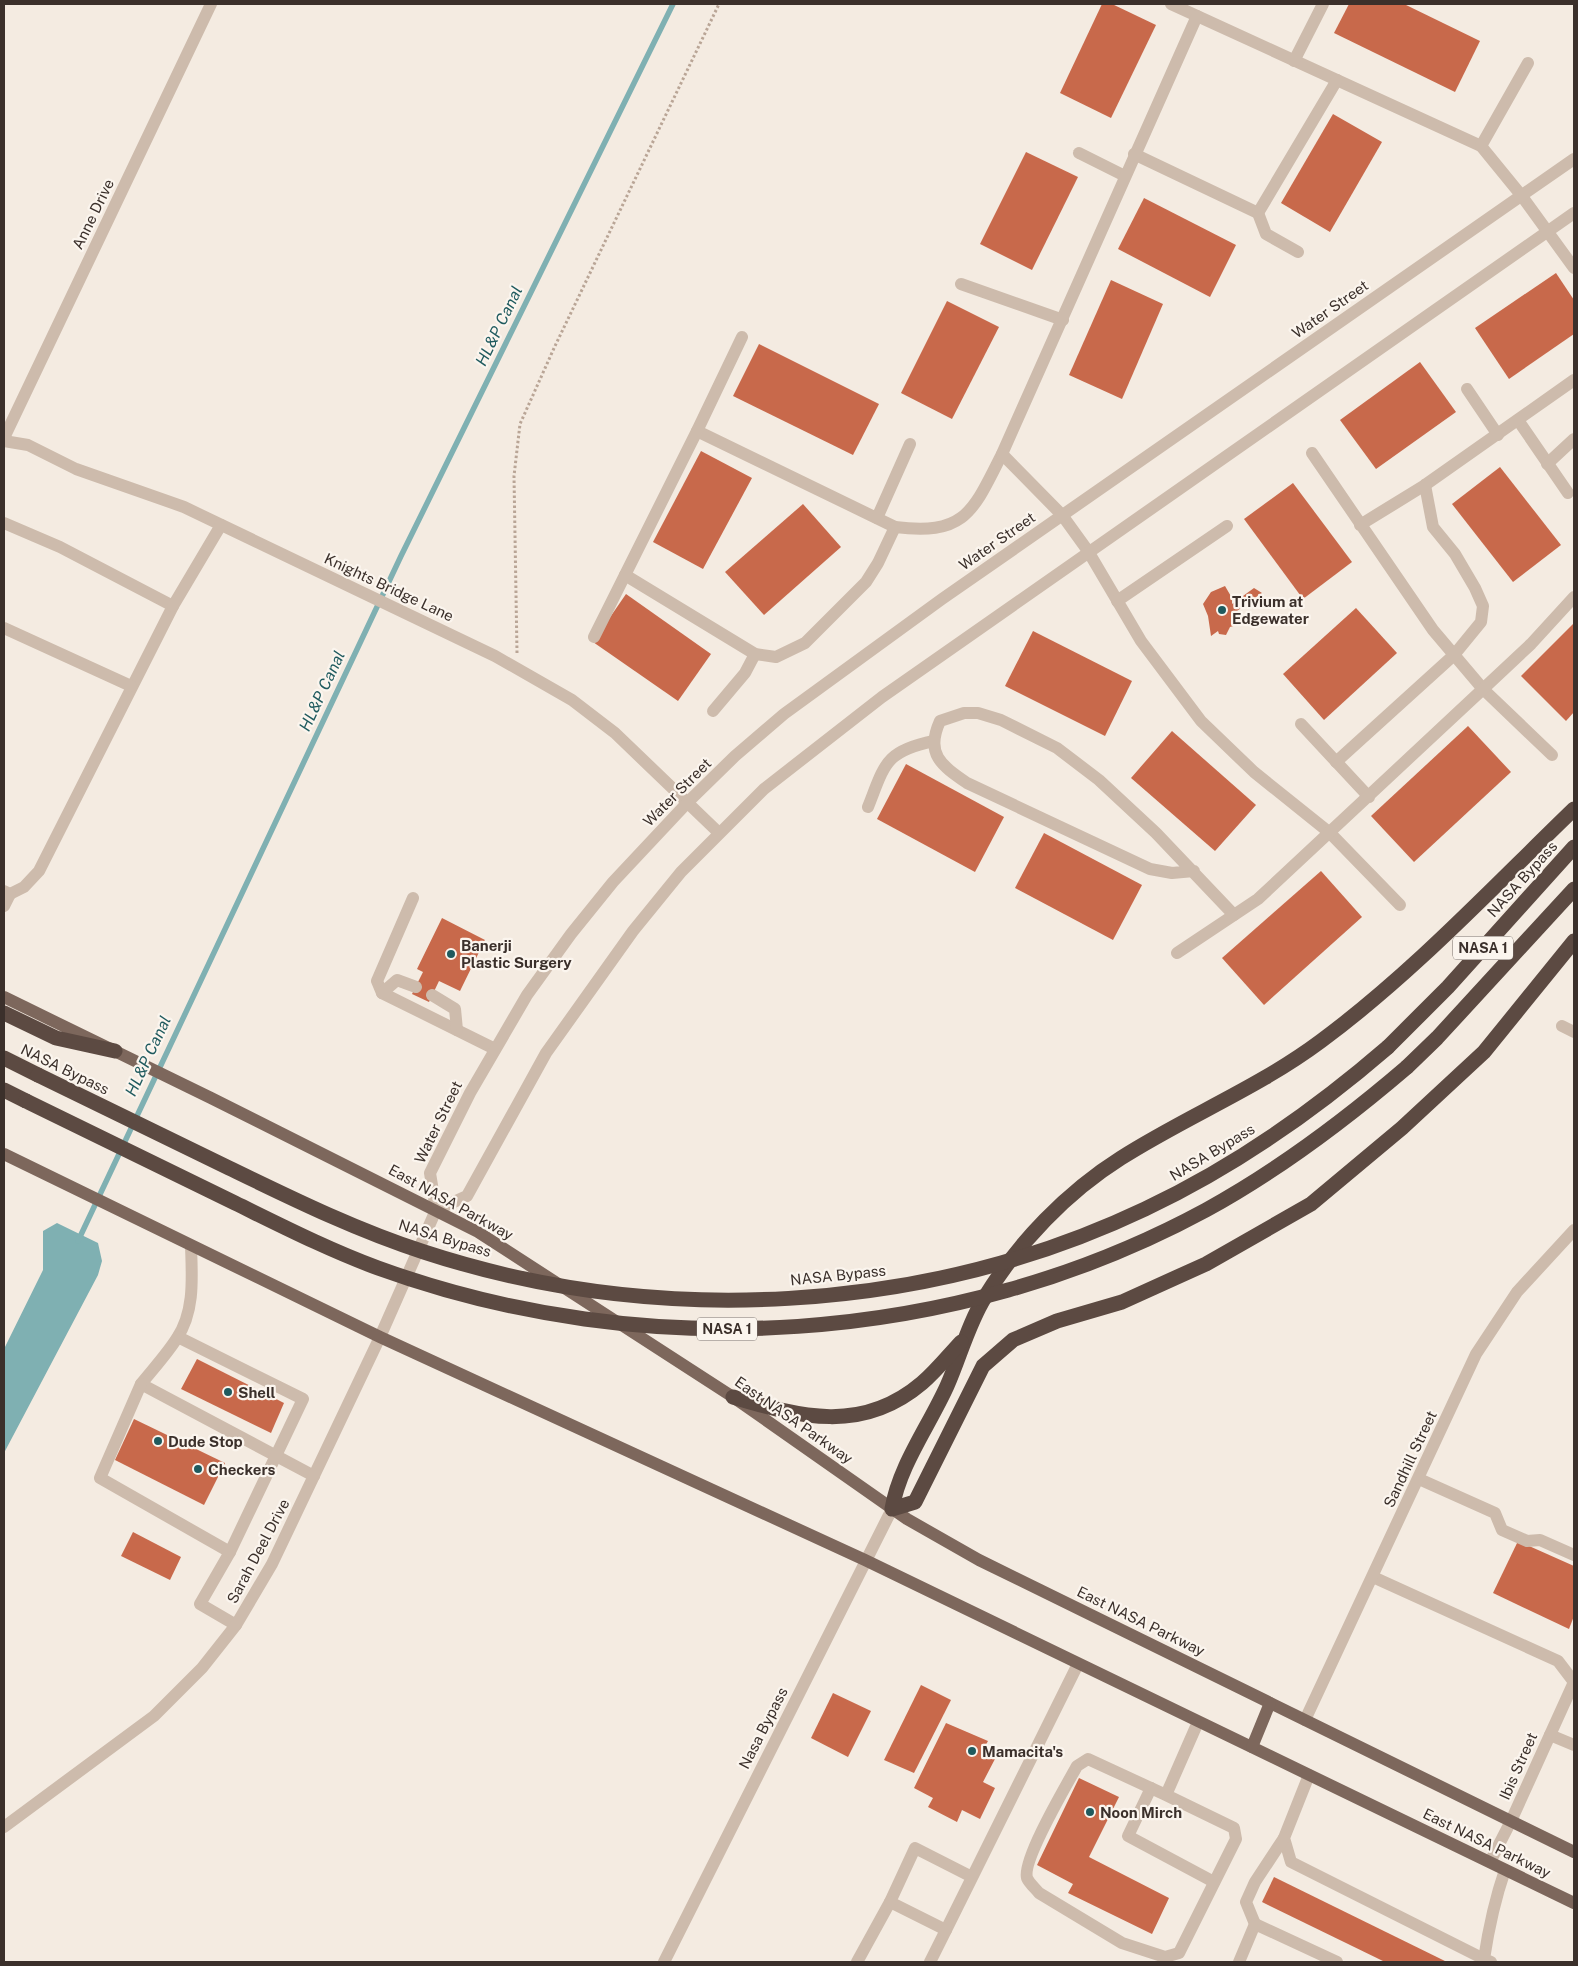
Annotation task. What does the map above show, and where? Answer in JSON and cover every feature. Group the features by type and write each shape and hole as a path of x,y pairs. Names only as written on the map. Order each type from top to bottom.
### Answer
{"highway":[{"path":"1574,809 1398,977 1329,1035 1286,1066 1253,1086 1119,1160 1076,1192 1033,1234 1000,1274 983,1300 947,1385 895,1490 892,1509 915,1502 983,1366 1013,1340 1057,1320 1122,1302 1206,1264 1311,1204 1402,1128 1484,1052 1574,941"},
{"name":"NASA Bypass","path":"4,1058 327,1215 425,1253 533,1280 599,1291 670,1298 769,1299 845,1293 940,1278 1003,1262 1110,1224 1188,1187 1264,1142 1334,1093 1388,1047 1448,987 1574,847"},
{"name":"NASA 1","path":"4,1090 322,1245 399,1276 488,1300 576,1318 674,1328 737,1329 858,1320 940,1306 1018,1287 1105,1257 1206,1210 1267,1173 1352,1114 1406,1067 1437,1038 1574,889"},
{"path":"4,1013 56,1038 115,1051"},
{"path":"733,1397 785,1412 804,1415 843,1417 878,1410 909,1394 922,1383 969,1333"}],"main road":[{"name":"East NASA Parkway","path":"4,998 115,1051 478,1232 733,1397 892,1509 979,1560 1574,1852"},
{"name":"East NASA Parkway","path":"4,1154 380,1337 865,1560 1574,1903"},
{"path":"1252,1747 1270,1703"}],"street":[{"name":"Anne Drive","path":"4,439 211,4"},
{"path":"1170,4 1481,146 1521,195 1574,268"},
{"path":"1294,61 1323,4"},
{"path":"698,431 895,527 922,530 954,523 977,502 1002,454 1197,16"},
{"path":"1481,146 1528,64"},
{"path":"1258,213 1337,80"},
{"path":"1079,153 1125,176"},
{"path":"1134,154 1258,213 1266,234 1298,252"},
{"name":"Water Street","path":"436,1210 430,1173 495,1049 527,995 571,934 612,882 688,802 784,714 1062,515 1574,158"},
{"path":"436,1210 467,1196 546,1053 582,1000 655,902 718,832 764,789 853,718 1088,551 1574,213"},
{"path":"961,284 1063,320"},
{"path":"594,636 698,431 742,336"},
{"path":"1360,525 1425,485 1574,380"},
{"path":"1467,389 1498,435"},
{"path":"1518,420 1568,493"},
{"path":"1547,464 1574,438"},
{"name":"Knights Bridge Lane","path":"4,439 28,445 76,469 184,507 425,621 517,669 572,700 615,733 718,832"},
{"path":"877,518 910,444"},
{"path":"1312,453 1432,630 1483,690 1552,755"},
{"path":"1002,454 1062,515 1088,551 1141,641 1201,721 1254,772 1330,833 1400,905"},
{"path":"1336,762 1454,655 1481,622 1483,606 1475,588 1455,554 1433,527 1425,485"},
{"path":"4,523 60,547 173,606"},
{"path":"4,906 7,892 24,887 38,871 173,606 221,525"},
{"path":"1117,601 1227,526"},
{"path":"625,575 755,654 776,657 806,643 866,582 878,563 895,527"},
{"path":"1177,953 1258,899 1483,690 1531,644 1574,597"},
{"path":"4,628 131,686"},
{"path":"713,711 745,674 755,654"},
{"path":"1194,871 1172,873 1150,869 967,783 944,767 938,757 933,737 940,721 964,712 978,713 1001,720 1049,744 1099,780 1194,871 1234,914"},
{"path":"1301,724 1369,797"},
{"path":"868,807 885,764 905,748 934,741"},
{"path":"414,898 377,981 382,993 495,1049"},
{"path":"382,993 398,980 416,986"},
{"path":"432,995 455,1008 457,1030"},
{"path":"1562,1026 1574,1032"},
{"name":"Sarah Deel Drive","path":"4,1827 154,1716 202,1668 236,1625 272,1564 380,1337 436,1210"},
{"name":"Sandhill Street","path":"1305,1720 1476,1354 1517,1292 1574,1230"},
{"path":"192,1246 192,1291 187,1315 178,1337 141,1384 100,1478 230,1552"},
{"path":"178,1337 303,1399 230,1552 200,1604 236,1625"},
{"path":"141,1384 314,1476"},
{"path":"1419,1479 1495,1513 1502,1530 1527,1541 1540,1540 1574,1555"},
{"name":"Nasa Bypass","path":"664,1962 892,1509"},
{"path":"1373,1577 1558,1661 1574,1682"},
{"path":"930,1962 1078,1664"},
{"name":"Ibis Street","path":"1490,1862 1511,1821 1574,1682"},
{"path":"1166,1795 1198,1722"},
{"path":"1550,1734 1574,1745"},
{"path":"1088,1759 1151,1788 1234,1828 1236,1839 1179,1953 1165,1957 1122,1943 1039,1893 1026,1877 1029,1857 1077,1766 1088,1759"},
{"path":"1309,1775 1284,1838 1255,1882 1246,1902 1256,1924 1337,1962"},
{"path":"1151,1788 1128,1836 1214,1882"},
{"path":"1284,1838 1291,1862 1486,1961 1492,1909 1506,1870"},
{"path":"857,1962 890,1902 915,1848 972,1877"},
{"path":"890,1902 946,1930"},
{"path":"1239,1962 1256,1924"}],"path":[{"path":"517,669 514,476 520,424 555,346 719,4"}],"water":[{"path":"57,1223 98,1243 102,1261 98,1275 4,1453 4,1349 43,1270 43,1231"}],"building":[{"path":"1102,4 1112,4 1156,25 1111,118 1060,93"},
{"path":"1349,4 1404,4 1480,41 1455,92 1334,33"},
{"path":"1333,114 1382,142 1330,232 1281,203"},
{"path":"1026,152 1078,177 1032,270 980,244"},
{"path":"1144,198 1236,245 1210,297 1118,249"},
{"path":"1556,273 1574,300 1574,334 1509,379 1475,328"},
{"path":"1111,280 1163,304 1122,399 1069,375"},
{"path":"947,301 999,327 952,419 901,393"},
{"path":"759,344 879,404 853,455 733,396"},
{"path":"1420,362 1456,412 1376,469 1340,420"},
{"path":"701,451 752,478 703,569 653,542"},
{"path":"1500,467 1561,545 1513,582 1452,504"},
{"path":"1293,483 1352,562 1303,599 1244,519"},
{"path":"803,504 841,547 764,615 725,572"},
{"name":"Trivium at Edgewater","path":"1225,586 1232,598 1232,604 1254,588 1262,593 1237,611 1242,618 1240,624 1230,627 1226,635 1219,634 1218,631 1211,636 1208,616 1203,604 1211,592"},
{"path":"626,594 711,654 678,701 593,642"},
{"path":"1356,608 1397,653 1324,720 1283,674"},
{"path":"1574,623 1574,712 1566,721 1521,676"},
{"path":"1033,631 1132,681 1105,736 1005,686"},
{"path":"1468,726 1511,772 1414,862 1371,816"},
{"path":"1172,731 1256,805 1215,851 1131,778"},
{"path":"906,764 1004,817 975,872 877,819"},
{"path":"1044,833 1142,885 1113,940 1015,888"},
{"path":"1321,871 1362,917 1264,1005 1222,958"},
{"name":"Banerji Plastic Surgery","path":"442,918 485,940 460,991 439,981 429,1002 412,994 423,972 417,969"},
{"path":"197,1359 284,1403 271,1433 181,1389"},
{"path":"134,1419 225,1463 204,1505 115,1460"},
{"path":"133,1532 181,1557 170,1580 121,1556"},
{"path":"1518,1541 1574,1566 1574,1616 1569,1629 1493,1593"},
{"path":"921,1685 951,1700 914,1773 884,1760"},
{"path":"833,1693 871,1711 848,1757 811,1738"},
{"path":"946,1723 988,1741 983,1750 996,1757 983,1782 995,1788 980,1819 962,1810 957,1822 928,1807 933,1798 914,1788"},
{"path":"1079,1778 1119,1797 1089,1857 1169,1898 1152,1934 1068,1893 1073,1884 1037,1865"},
{"path":"1274,1877 1447,1962 1385,1962 1262,1902"}],"waterway":[{"name":"HL&P Canal","path":"78,1241 401,556 673,4"}],"place":[{"name":"Trivium at Edgewater","path":"1222,610"},
{"name":"Banerji Plastic Surgery","path":"451,954"},
{"name":"Shell","path":"228,1392"},
{"name":"Dude Stop","path":"158,1441"},
{"name":"Checkers","path":"198,1469"},
{"name":"Mamacita's","path":"972,1751"},
{"name":"Noon Mirch","path":"1090,1812"}]}
